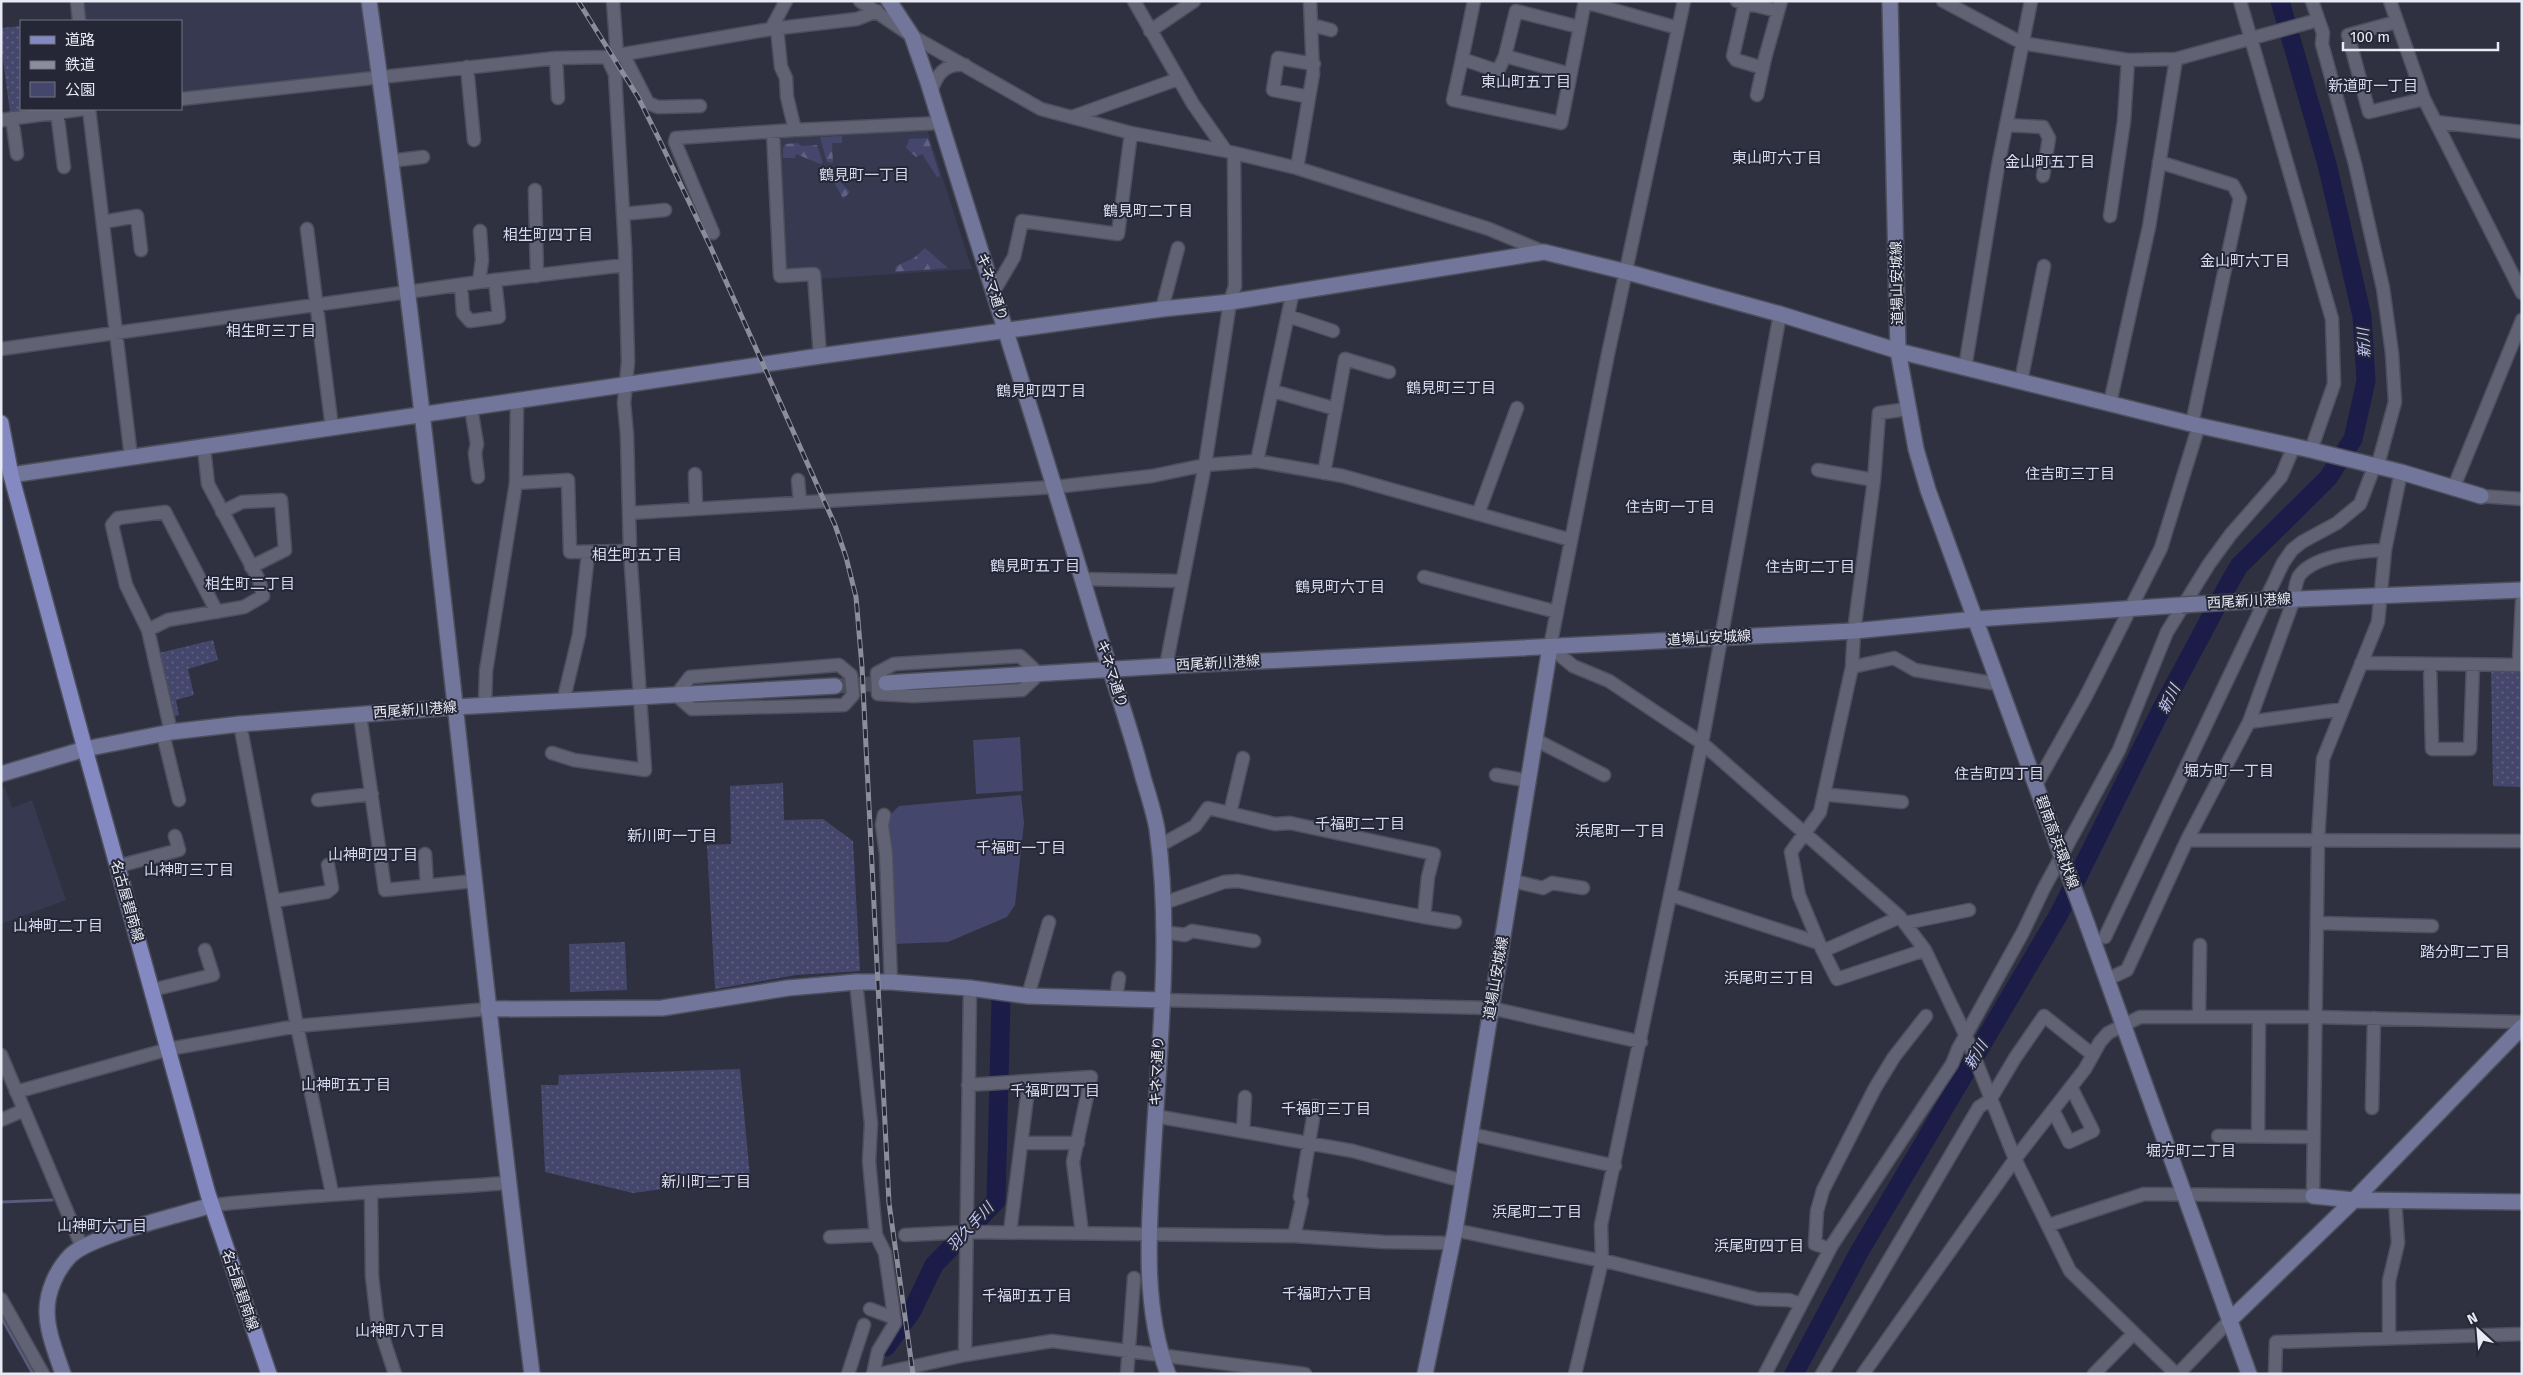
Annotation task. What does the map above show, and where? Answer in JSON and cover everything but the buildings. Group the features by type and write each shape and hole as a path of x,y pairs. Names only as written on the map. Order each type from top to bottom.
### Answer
{"main road":[{"name":"名古屋碧南線","path":"1,424 6,477 85,748 212,1205 269,1374"}],"street":[{"path":"77,1 79,20"},
{"path":"369,1 380,76 421,416 508,1183 532,1374"},
{"path":"552,753 574,760 645,770 630,552 625,386 628,362 613,1"},
{"path":"786,1 774,29 796,130"},
{"path":"860,1 912,36 1041,109 1131,133 1230,152 1297,168 1489,229 1544,252 1628,272 1780,314 1898,351 2196,425 2311,450 2375,468 2401,472 2481,496 2522,499"},
{"name":"キネマ通り","path":"889,1 912,36 931,93 1131,732 1156,825 1164,903 1161,1000 1148,1234 1152,1298 1160,1353 1168,1374"},
{"path":"1134,1 1178,79 1230,152 1235,286 1230,302 1205,465 1166,666"},
{"path":"1150,31 1194,1"},
{"path":"1297,168 1314,64 1310,1"},
{"path":"1474,1 1453,100 1558,124 1561,123 1585,1 1678,28"},
{"path":"1684,1 1628,272 1608,354 1550,647 1573,666 1608,681 1702,743 1903,920 1925,950 1967,1042 2015,1159 2049,1224 2070,1271 2177,1374 2354,1200 2522,1027"},
{"name":"道場山安城線","path":"1425,1374 1454,1236 1550,647 1854,631 1976,619 1928,490 1908,409 1898,351 1890,1"},
{"path":"1943,1 2022,43 2128,60 2176,60 2318,20"},
{"path":"1965,368 2006,124 2031,1"},
{"path":"2240,1 2332,319 2334,384 2311,450"},
{"path":"2105,937 2257,601 2292,550 2337,523 2360,504 2375,468 2394,402 2392,353 2381,278 2355,164 2312,1"},
{"path":"2390,1 2424,99 2522,293"},
{"path":"1757,95 1779,6 1741,2 1733,56 1736,60 1763,68"},
{"path":"182,99 467,67 556,58 615,55 774,29 857,19 877,11"},
{"path":"1462,59 1498,70 1505,56 1516,11 1579,27"},
{"path":"2396,22 2348,35 2369,112 2424,99"},
{"path":"1312,25 1331,30"},
{"path":"615,55 648,103 658,108 700,106"},
{"path":"1505,56 1570,74"},
{"path":"556,58 558,98"},
{"path":"1308,97 1273,90 1278,58 1314,64"},
{"path":"2110,216 2124,121 2128,60"},
{"path":"2110,403 2149,227 2176,60"},
{"path":"931,93 939,73 952,65 965,65"},
{"path":"467,67 474,140"},
{"path":"1072,117 1178,79"},
{"path":"17,154 7,119 75,110"},
{"path":"89,110 131,457"},
{"path":"57,112 64,166"},
{"path":"2436,122 2522,132"},
{"path":"713,233 675,142 676,138 940,123"},
{"path":"2006,124 2043,127 2049,138 2043,176"},
{"path":"773,132 780,276 814,274 820,356"},
{"path":"994,291 1014,257 1022,222 1118,234 1131,133"},
{"path":"390,160 423,157"},
{"path":"2036,785 2085,698 2161,548 2196,425 2240,198 2233,185 2160,162"},
{"path":"535,190 537,276"},
{"path":"623,214 665,210"},
{"path":"103,222 137,216 141,250"},
{"path":"307,230 332,428"},
{"path":"479,282 482,260 480,231"},
{"path":"1162,308 1178,248"},
{"path":"6,477 820,356 1162,308 1230,302 1544,252"},
{"path":"1,349 479,282 625,265"},
{"path":"2021,381 2044,266"},
{"path":"461,285 463,313 470,321 499,317 495,280"},
{"path":"1257,461 1293,291"},
{"path":"1575,1374 1602,1260 1601,1225 1641,1042 1702,743 1780,314"},
{"path":"1288,316 1333,331"},
{"path":"2453,489 2522,320"},
{"path":"1324,473 1345,358 1389,372"},
{"path":"1273,390 1336,409"},
{"path":"485,706 486,671 516,483 516,401"},
{"path":"471,408 477,444 475,453 478,477"},
{"path":"1478,514 1517,408"},
{"path":"1908,409 1879,413 1874,480 1854,631 1852,667 1826,792 1818,817 1804,831 1791,852 1799,895 1837,979 1925,950"},
{"path":"1765,1374 1830,1249 1967,1042 2119,750 2167,632 2209,564 2231,534 2281,477 2294,446"},
{"path":"148,630 168,620 244,607 264,596 252,567 208,484 204,448"},
{"path":"630,513 1055,487 1152,476 1205,465 1257,461 1324,473 1571,540"},
{"path":"1818,470 1874,480"},
{"path":"2313,1196 2318,839 2324,759 2378,622 2385,550 2401,472"},
{"path":"695,474 696,508"},
{"path":"516,483 568,480 570,552 588,554 630,552"},
{"path":"798,480 800,502"},
{"path":"222,512 242,502 281,500 285,550 252,567"},
{"path":"179,800 148,630 126,585 112,525 118,518 165,512 217,612"},
{"path":"2106,980 2127,970 2187,840 2249,722 2294,599 2296,584 2300,574 2312,565 2350,553 2385,550"},
{"path":"563,702 579,635 588,554"},
{"path":"1424,578 1556,612"},
{"path":"1082,579 1181,581"},
{"name":"西尾新川港線","path":"1976,619 2294,599 2522,590"},
{"path":"2361,663 2473,665 2521,663 2522,602"},
{"name":"碧南高浜環状線","path":"1976,619 2249,1374"},
{"name":"西尾新川港線","path":"886,683 1110,669 1550,647"},
{"path":"1020,656 1039,674 1022,690 914,696 878,694 877,673 894,664 1020,656"},
{"path":"1852,667 1894,658 1915,670 1998,684"},
{"path":"2430,664 2432,749 2470,749 2473,665"},
{"path":"839,665 851,675 853,694 844,705 692,709 676,695 690,677 839,665"},
{"name":"西尾新川港線","path":"1,774 85,748 167,733 240,724 455,707 835,686"},
{"path":"2249,722 2343,709"},
{"path":"360,715 385,890 474,881"},
{"path":"240,724 297,1026 332,1193"},
{"path":"1536,740 1604,775"},
{"path":"1230,813 1243,758"},
{"path":"1496,775 1529,781"},
{"path":"1826,792 1831,795 1902,802"},
{"path":"318,800 372,794"},
{"path":"1159,846 1195,826 1208,808 1275,824 1290,823 1434,854 1428,877 1424,917"},
{"path":"884,815 882,825 886,854 891,982"},
{"path":"118,866 179,850 175,836"},
{"path":"2187,840 2522,841"},
{"path":"425,854 427,886"},
{"path":"274,901 327,892 332,888 328,866"},
{"path":"1164,903 1224,882 1238,881 1455,922"},
{"path":"1513,881 1543,888 1552,883 1582,888"},
{"path":"1671,895 1821,947 1903,920 1969,910"},
{"path":"1028,996 1049,922"},
{"path":"2317,923 2432,926"},
{"path":"1163,932 1185,935 1192,930 1254,941"},
{"path":"2199,1017 2200,945"},
{"path":"152,990 213,975 206,950"},
{"path":"1116,998 1119,978"},
{"path":"16,1092 169,1049 297,1026 488,1009 662,1008 788,988 856,982 891,982 970,988 1028,996 1491,1008 1641,1042"},
{"path":"856,982 871,1124 869,1161 876,1235 885,1253 895,1324 878,1351 872,1374"},
{"path":"965,1355 970,988"},
{"path":"1830,1249 1815,1244 1817,1211 1823,1190 1875,1088 1894,1057 1926,1016"},
{"path":"1822,1374 1980,1107 1989,1097 2044,1016 2093,1054"},
{"path":"1863,1374 2015,1159 2071,1087 2108,1033 2140,1016 2315,1017 2522,1022"},
{"path":"2258,1136 2259,1018"},
{"path":"2372,1108 2374,1018"},
{"path":"1,1056 82,1247"},
{"path":"968,1085 1091,1077 1073,1162 1082,1233"},
{"path":"1010,1232 1023,1143 1029,1081"},
{"path":"2053,1110 2069,1142 2093,1131 2071,1087"},
{"path":"1243,1131 1245,1097"},
{"path":"1294,1236 1315,1106"},
{"path":"1,1120 24,1110"},
{"path":"1155,1116 1353,1151 1463,1181"},
{"path":"1471,1134 1615,1166"},
{"path":"2218,1136 2314,1138"},
{"path":"1023,1143 1078,1144"},
{"path":"63,1374 50,1333 47,1310 52,1287 60,1268 82,1247 212,1205 332,1193 371,1193 508,1183"},
{"path":"371,1193 372,1276 377,1319 395,1374"},
{"path":"2049,1224 2144,1194 2184,1196 2313,1196 2354,1200 2522,1202"},
{"path":"2389,1338 2389,1281 2398,1243 2395,1200"},
{"path":"905,1235 1010,1232 1294,1236 1384,1242 1454,1236 1602,1260 1757,1299 1780,1299 1801,1304"},
{"path":"830,1237 876,1235"},
{"path":"1127,1374 1134,1278"},
{"path":"1,1299 43,1374"},
{"path":"870,1309 894,1318"},
{"path":"848,1374 864,1325"},
{"path":"2094,1374 2134,1333"},
{"path":"2275,1374 2276,1342 2522,1334"},
{"path":"879,1374 923,1369 965,1355 1052,1341 1130,1352 1160,1353 1305,1374"}],"shaded area":[{"path":"77,1 369,1 380,76 182,98 182,20 79,20"},
{"path":"927,129 972,269 819,279 787,272 783,268 777,136"},
{"path":"5,787 12,808 32,800 66,900 1,924 1,788"}],"green space":[{"path":"20,26 20,110 30,110 10,113 1,44 1,28"},
{"path":"842,136 842,143 832,143 833,163 827,162 820,137"},
{"path":"928,138 940,176 937,177 922,154 916,157 906,148 909,139"},
{"path":"798,143 801,146 817,145 823,163 820,164 796,154 795,158 783,158 785,144"},
{"path":"824,167 850,192 843,199 830,174"},
{"path":"925,248 948,268 895,272 896,266 914,258"},
{"path":"213,640 218,660 188,669 194,695 176,700 179,715 173,717 159,653"},
{"path":"2522,666 2522,787 2493,786 2491,668"},
{"path":"1020,737 1023,791 976,794 973,740"},
{"path":"783,783 784,820 823,819 853,841 860,971 796,975 715,989 707,845 731,844 730,786"},
{"path":"1021,795 1024,823 1015,905 1007,917 948,942 892,944 888,817 899,806"},
{"path":"625,942 627,990 570,992 569,944"},
{"path":"740,1069 750,1177 633,1193 545,1172 541,1085 558,1085 559,1075"}],"waterway":[{"name":"新川","path":"1794,1374 1858,1254 2059,914 2160,712 2239,566 2328,478 2353,439 2366,381 2362,316 2327,164 2280,1"},
{"name":"羽久手川","path":"886,1347 912,1311 934,1265 996,1201 1001,1001"},
{"path":"1,1202 52,1200"},
{"path":"1,1317 33,1374"}],"tunnel":[{"path":"835,686 886,683"}],"railway":[{"path":"578,1 638,97 711,248 835,525 846,557 856,597 862,667 889,1203 913,1374"}],"district":[{"name":"東山町五丁目","path":"1526,82"},
{"name":"新道町一丁目","path":"2373,86"},
{"name":"東山町六丁目","path":"1777,158"},
{"name":"金山町五丁目","path":"2050,162"},
{"name":"鶴見町一丁目","path":"864,175"},
{"name":"鶴見町二丁目","path":"1148,211"},
{"name":"相生町四丁目","path":"548,235"},
{"name":"金山町六丁目","path":"2245,261"},
{"name":"相生町三丁目","path":"271,331"},
{"name":"鶴見町三丁目","path":"1451,388"},
{"name":"鶴見町四丁目","path":"1041,391"},
{"name":"住吉町三丁目","path":"2070,474"},
{"name":"住吉町一丁目","path":"1670,507"},
{"name":"相生町五丁目","path":"637,555"},
{"name":"鶴見町五丁目","path":"1035,566"},
{"name":"住吉町二丁目","path":"1810,567"},
{"name":"相生町二丁目","path":"250,584"},
{"name":"鶴見町六丁目","path":"1340,587"},
{"name":"堀方町一丁目","path":"2229,771"},
{"name":"住吉町四丁目","path":"1999,774"},
{"name":"千福町二丁目","path":"1360,824"},
{"name":"浜尾町一丁目","path":"1620,831"},
{"name":"新川町一丁目","path":"672,836"},
{"name":"千福町一丁目","path":"1021,848"},
{"name":"山神町四丁目","path":"373,855"},
{"name":"山神町三丁目","path":"189,870"},
{"name":"山神町二丁目","path":"58,926"},
{"name":"踏分町二丁目","path":"2465,952"},
{"name":"浜尾町三丁目","path":"1769,978"},
{"name":"山神町五丁目","path":"346,1085"},
{"name":"千福町四丁目","path":"1055,1091"},
{"name":"千福町三丁目","path":"1326,1109"},
{"name":"堀方町二丁目","path":"2191,1151"},
{"name":"新川町二丁目","path":"706,1182"},
{"name":"浜尾町二丁目","path":"1537,1212"},
{"name":"山神町六丁目","path":"102,1226"},
{"name":"浜尾町四丁目","path":"1759,1246"},
{"name":"千福町六丁目","path":"1327,1294"},
{"name":"千福町五丁目","path":"1027,1296"},
{"name":"山神町八丁目","path":"400,1331"}]}
